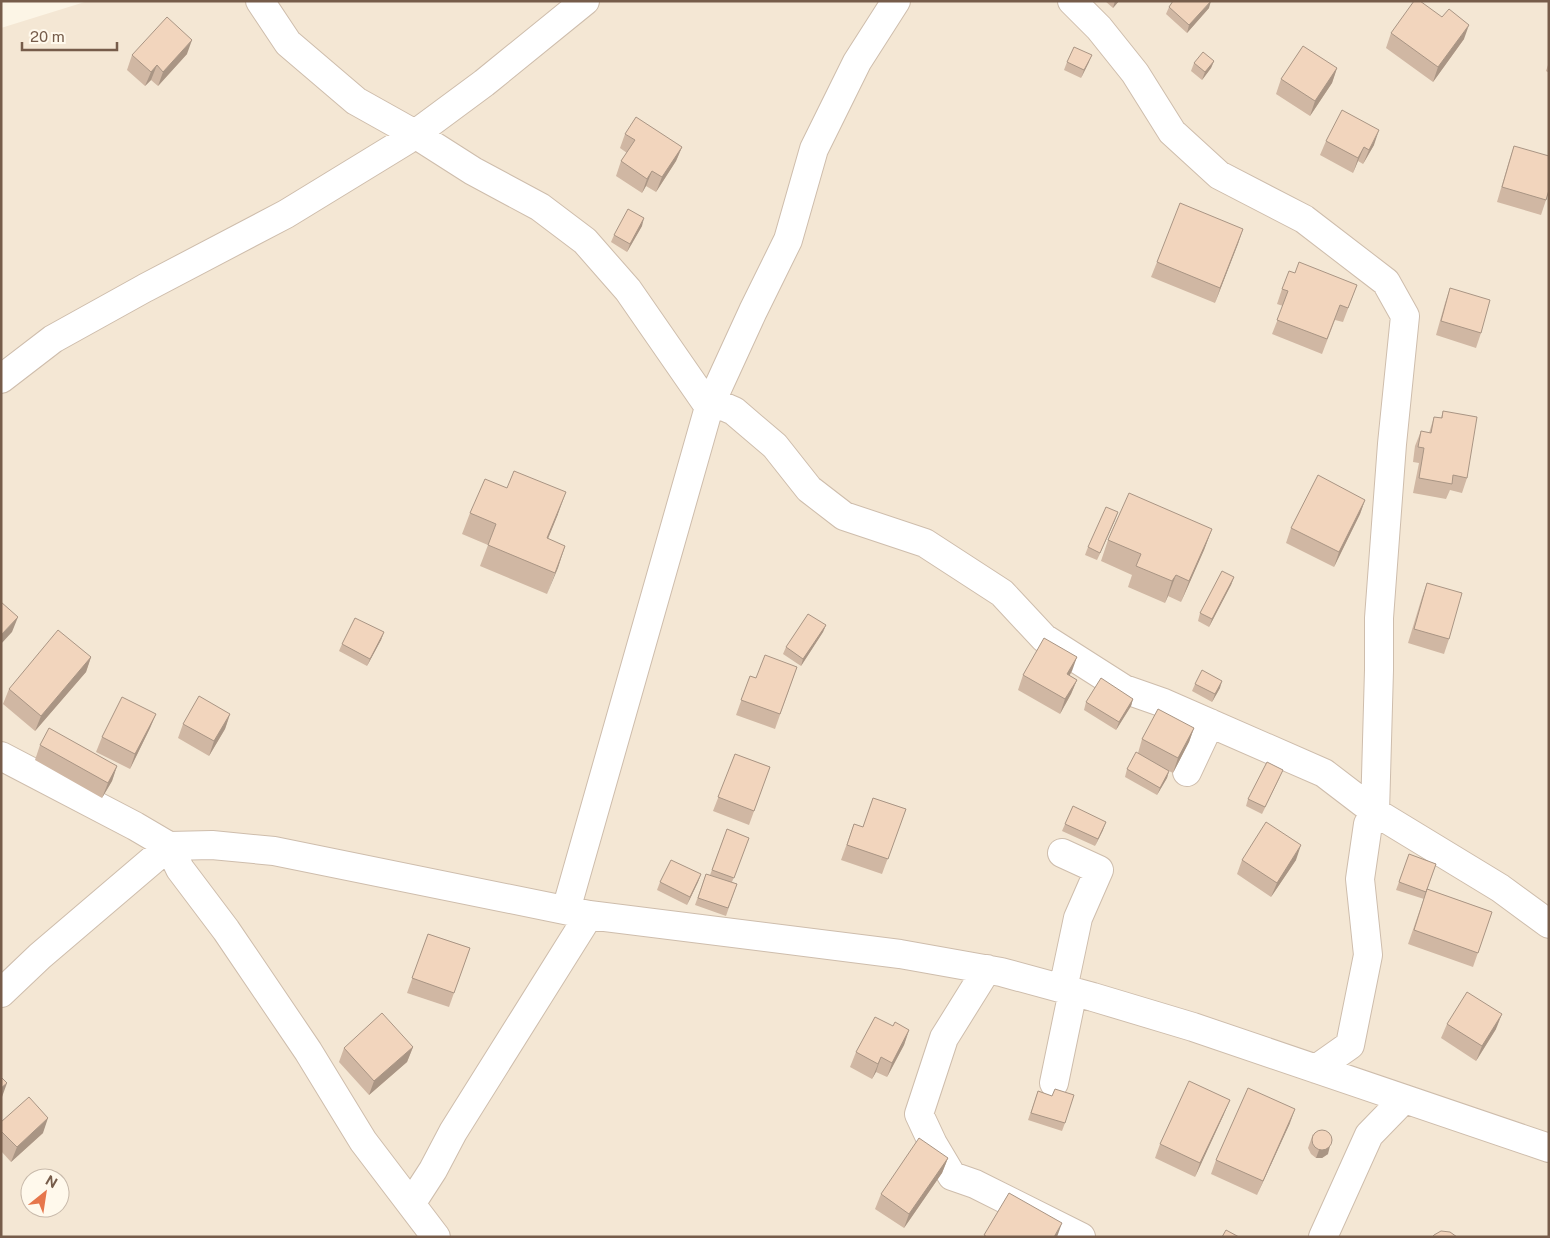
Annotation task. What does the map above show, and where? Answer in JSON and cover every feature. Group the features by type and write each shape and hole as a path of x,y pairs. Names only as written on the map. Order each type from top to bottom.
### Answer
{"street":[{"path":"260,1 288,43 356,101 415,134 473,171 540,207 585,241 628,290 710,404 734,411 775,446 809,489 844,516 925,543 1002,593 1044,638 1124,688 1164,703 1324,773 1375,812 1500,888 1549,924"},
{"path":"1,378 53,339 144,288 286,214 415,134 484,83 585,1"},
{"path":"411,1204 433,1170 578,913 710,404 788,240 814,149 857,62 896,1"},
{"path":"1072,1 1099,28 1135,73 1172,132 1219,175 1304,219 1386,282 1405,316 1392,444 1379,618 1375,812 1368,824 1360,879 1368,955 1350,1045 1316,1069"},
{"path":"1186,772 1210,723"},
{"path":"1,756 135,826 168,846 180,869 226,930 308,1050 362,1141 436,1237"},
{"path":"1,993 40,956 168,846 212,845 274,851 578,913 900,954 987,969 1068,990 1193,1027 1549,1148"},
{"path":"1054,1083 1078,918 1099,870 1062,853"},
{"path":"987,969 944,1038 919,1114 952,1176 975,1184 1081,1237"},
{"path":"1323,1237 1369,1135 1404,1099"}],"shaded area":[{"path":"88,1 1549,1 1549,1237 1,1237 1,28"}],"building":[{"path":"1173,1 1211,1 1189,25 1169,7"},
{"path":"1414,1 1420,1 1442,17 1449,9 1469,25 1438,67 1391,33"},
{"path":"167,17 192,40 163,72 157,65 151,72 132,55"},
{"path":"1303,46 1337,68 1315,101 1281,79"},
{"path":"1074,47 1092,55 1084,70 1067,62"},
{"path":"1203,52 1214,61 1205,72 1194,63"},
{"path":"1342,110 1379,130 1369,150 1364,147 1358,158 1326,141"},
{"path":"636,117 682,147 662,177 652,171 647,179 621,161 635,140 625,134"},
{"path":"1514,146 1549,156 1549,190 1546,200 1502,187"},
{"path":"1180,203 1243,229 1220,288 1157,262"},
{"path":"628,209 644,218 630,244 614,235"},
{"path":"1299,262 1357,285 1348,308 1340,305 1327,339 1277,320 1288,291 1282,289 1289,271 1295,273"},
{"path":"1450,288 1490,300 1481,333 1441,321"},
{"path":"1443,411 1477,417 1467,478 1453,475 1452,484 1419,478 1424,448 1418,447 1421,431 1431,433 1434,417 1442,418"},
{"path":"514,471 566,492 547,538 565,546 555,573 488,545 496,524 470,513 485,479 507,488"},
{"path":"1318,475 1365,500 1339,552 1291,528"},
{"path":"1129,493 1212,529 1189,581 1176,575 1172,581 1136,566 1141,554 1108,540"},
{"path":"1106,507 1118,512 1100,553 1088,547"},
{"path":"1222,571 1234,577 1212,619 1200,613"},
{"path":"1427,583 1462,593 1449,639 1414,629"},
{"path":"1,602 18,617 1,635"},
{"path":"808,614 826,625 803,659 786,647"},
{"path":"355,618 384,632 370,659 342,644"},
{"path":"58,630 91,657 41,716 9,689"},
{"path":"1044,638 1077,657 1067,674 1077,680 1065,699 1023,675"},
{"path":"765,655 797,667 780,714 741,700 750,676 756,678"},
{"path":"1202,670 1222,681 1215,694 1195,684"},
{"path":"1101,678 1133,699 1119,722 1086,702"},
{"path":"199,696 230,714 214,741 183,724"},
{"path":"122,697 156,714 135,754 102,737"},
{"path":"1158,709 1194,728 1178,758 1142,739"},
{"path":"49,728 117,766 108,783 40,745"},
{"path":"1136,752 1169,771 1160,788 1127,769"},
{"path":"735,754 770,767 754,811 718,797"},
{"path":"1267,762 1283,770 1265,807 1248,799"},
{"path":"873,798 906,809 888,859 847,845 854,824 863,827"},
{"path":"1073,806 1106,822 1098,839 1065,824"},
{"path":"1266,822 1301,845 1277,883 1242,860"},
{"path":"727,829 749,838 734,878 712,870"},
{"path":"1409,854 1436,864 1426,892 1399,882"},
{"path":"671,860 701,874 690,897 660,882"},
{"path":"706,874 737,884 728,908 698,898"},
{"path":"1427,889 1492,912 1478,953 1414,930"},
{"path":"428,934 470,948 454,993 412,978"},
{"path":"1467,992 1502,1014 1482,1046 1447,1024"},
{"path":"382,1013 413,1047 374,1081 344,1048"},
{"path":"875,1017 893,1026 895,1022 909,1030 892,1063 881,1057 878,1064 856,1052"},
{"path":"1,1077 7,1083 1,1088"},
{"path":"1189,1081 1230,1100 1200,1163 1160,1144"},
{"path":"1248,1088 1295,1109 1263,1181 1216,1160"},
{"path":"1055,1089 1074,1095 1065,1123 1031,1113 1038,1091 1052,1096"},
{"path":"29,1097 48,1118 17,1147 1,1131 1,1122"},
{"path":"1318,1130 1326,1130 1332,1136 1332,1144 1326,1150 1318,1150 1312,1144 1312,1136"},
{"path":"919,1138 948,1158 909,1214 881,1194"},
{"path":"1009,1193 1062,1223 1054,1237 987,1237 984,1235"},
{"path":"1226,1230 1239,1237 1222,1237"},
{"path":"1441,1231 1450,1232 1457,1237 1432,1237"}]}
